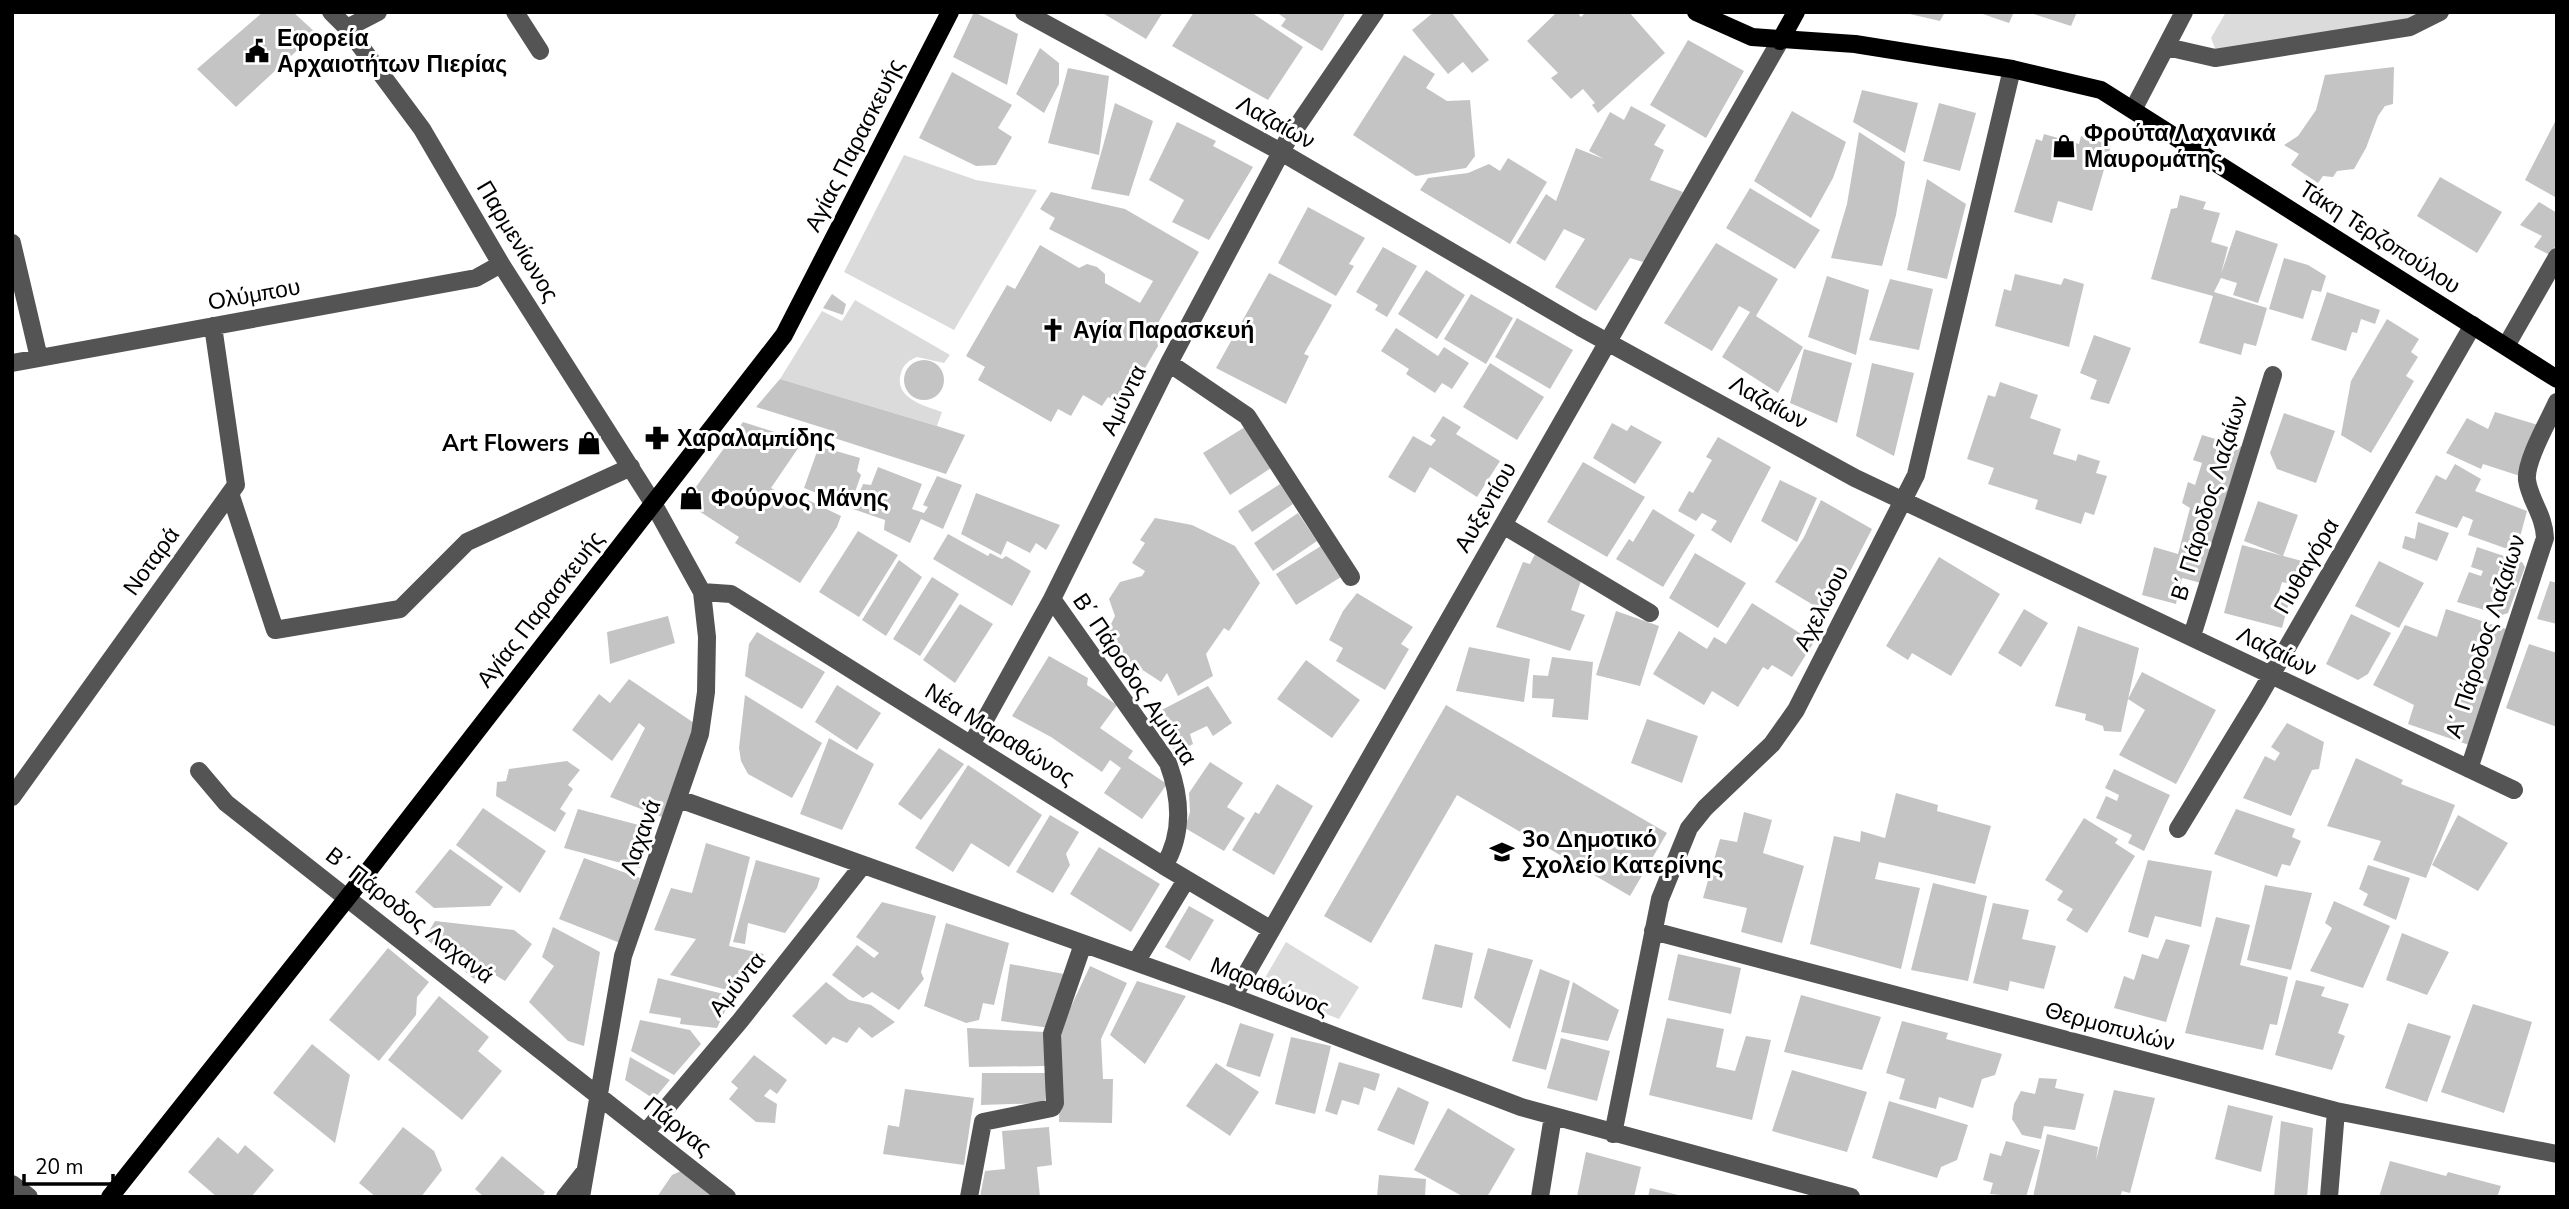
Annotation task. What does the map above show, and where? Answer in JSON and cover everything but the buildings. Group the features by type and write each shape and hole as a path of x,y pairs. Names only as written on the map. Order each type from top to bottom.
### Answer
{"main road":[{"name":"Αγίας Παρασκευής","path":"110,1197 348,897 784,335 950,12"},
{"name":"Τάκη Τερζοπούλου","path":"1696,12 1752,37 1780,41 1827,39 2012,69 2101,90 2134,108 2557,379"},
{"path":"1780,41 1796,12"}],"street":[{"name":"Παρμενίωνος","path":"331,12 347,28 422,129 502,264 653,503"},
{"path":"347,28 378,12"},
{"path":"515,12 540,51"},
{"name":"Λαζαίων","path":"1024,12 1281,152 1607,341 1904,502 2514,790"},
{"name":"Αμύντα","path":"971,745 1052,599 1169,363 1281,152 1375,12"},
{"path":"2134,108 2184,12"},
{"path":"2166,47 2215,58 2410,27 2440,12"},
{"name":"Αυξεντίου","path":"1233,997 1780,41"},
{"name":"Αχελώου","path":"1613,1134 1660,899 1689,828 1705,808 1772,744 1796,710 1916,475 2012,69"},
{"path":"12,243 38,358"},
{"path":"2506,346 2557,257"},
{"name":"Ολύμπου","path":"12,363 476,278 502,264"},
{"name":"Πυθαγόρα","path":"2178,829 2271,676 2473,325"},
{"path":"213,326 236,485 230,493 275,631 400,609 467,542 631,467"},
{"path":"1169,363 1247,416 1351,577"},
{"name":"Β΄ Πάροδος Λαζαίων","path":"2192,636 2273,375"},
{"name":"Α΄ Πάροδος Λαζαίων","path":"2469,769 2545,538 2544,521 2527,481 2528,468 2557,402"},
{"name":"Νοταρά","path":"12,797 230,493"},
{"name":"Λαχανά","path":"581,1197 597,1093 624,956 700,734 706,692 708,637 702,592 653,503"},
{"path":"1503,525 1650,613"},
{"name":"Νέα Μαραθώνος","path":"702,592 731,594 1186,880 1270,929"},
{"name":"Β΄ Πάροδος Αμύντα","path":"1052,599 1168,763 1179,791 1180,807 1175,849 1164,866"},
{"name":"Β΄ Πάροδος Λαχανά","path":"199,771 226,803 597,1093"},
{"name":"Μαραθώνος","path":"679,799 1233,997 1553,1116 1851,1197"},
{"name":"Αμύντα","path":"646,1132 740,1021 863,865"},
{"path":"1136,962 1186,880"},
{"name":"Θερμοπυλών","path":"1653,931 2336,1111 2557,1154"},
{"path":"969,1197 983,1122 1052,1108 1055,1103 1052,1034 1083,944"},
{"name":"Πάργας","path":"597,1093 727,1197"},
{"path":"2329,1197 2336,1111"},
{"path":"1540,1197 1553,1116"},
{"path":"565,1197 585,1171"},
{"path":"12,1184 29,1197"}],"shaded area":[{"path":"2226,12 2437,12 2421,24 2223,55 2215,48 2211,38"},
{"path":"904,155 976,180 1037,190 954,330 844,272"},
{"path":"855,300 950,355 944,363 917,357 907,363 901,373 900,382 906,395 919,404 942,412 937,426 780,379 822,311 842,321"},
{"path":"1286,942 1359,987 1339,1019 1259,988"}],"place":[{"name":"Εφορεία Αρχαιοτήτων Πιερίας","path":"257,51"},
{"name":"Φρούτα Λαχανικά Μαυρομάτης","path":"2064,146"},
{"name":"Αγία Παρασκευή","path":"1053,330"},
{"name":"Χαραλαμπίδης","path":"657,438"},
{"name":"Art Flowers","path":"589,443"},
{"name":"Φούρνος Μάνης","path":"691,498"},
{"name":"3ο Δημοτικό Σχολείο Κατερίνης","path":"1502,852"}]}
